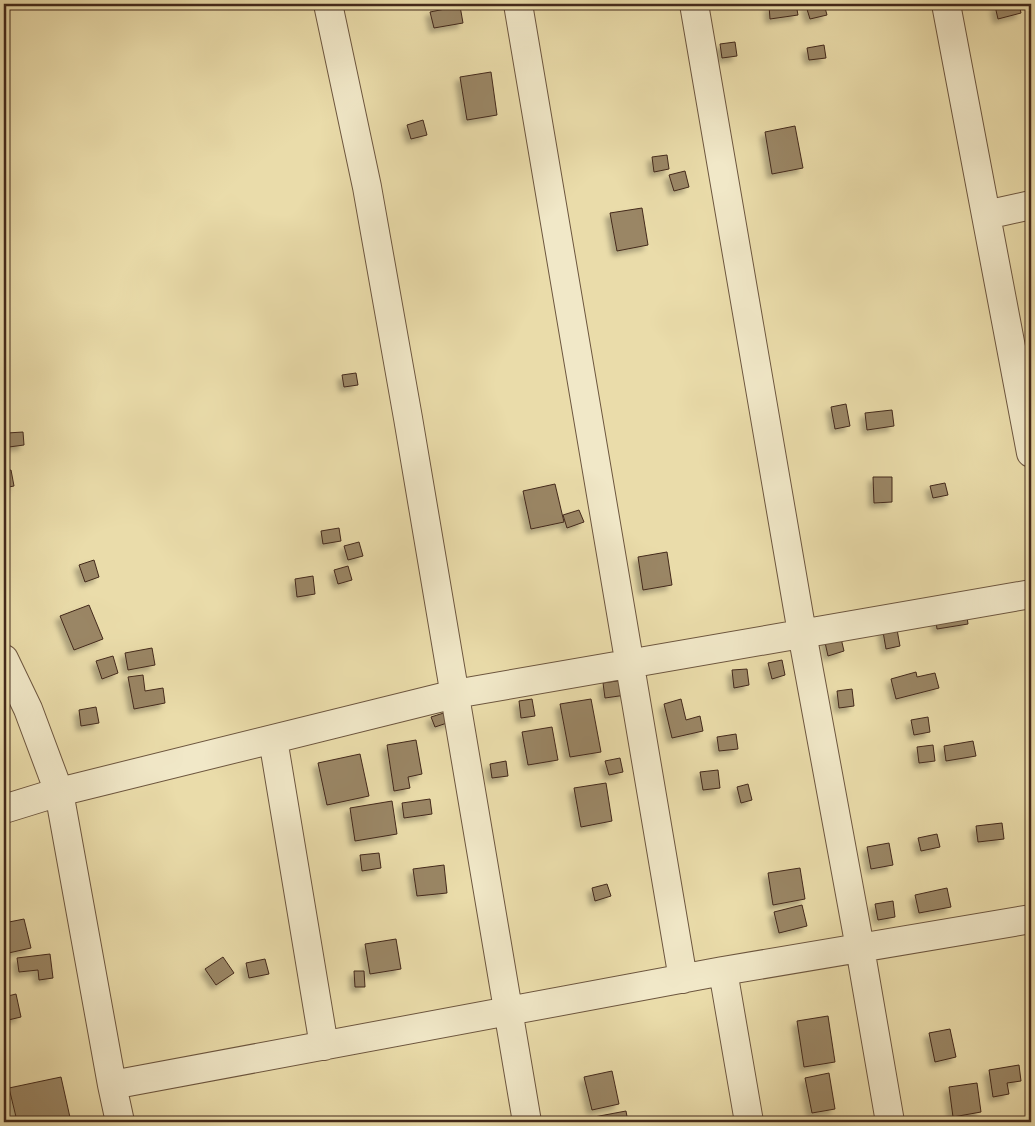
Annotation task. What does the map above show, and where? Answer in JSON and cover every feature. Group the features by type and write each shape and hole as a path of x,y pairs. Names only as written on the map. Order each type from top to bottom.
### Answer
{"street":[{"path":"328,4 367,188 408,418 527,1122"},
{"path":"518,4 683,979"},
{"path":"694,4 802,633 890,1122"},
{"path":"946,4 1031,453"},
{"path":"986,215 1031,204"},
{"path":"4,809 59,792 455,694 1031,594"},
{"path":"4,659 28,709 59,792 120,1122"},
{"path":"273,739 324,1046"},
{"path":"112,1085 723,971 1031,919"},
{"path":"723,971 748,1122"}],"building":[{"path":"796,4 798,15 770,19 769,6"},
{"path":"824,4 827,15 810,19 806,6"},
{"path":"1019,4 1021,13 998,19 995,6"},
{"path":"460,6 463,23 434,28 430,12"},
{"path":"735,42 737,56 722,58 720,44"},
{"path":"824,45 826,58 809,60 807,48"},
{"path":"491,72 497,115 467,120 460,77"},
{"path":"423,120 427,135 411,139 407,125"},
{"path":"795,126 803,168 772,174 765,132"},
{"path":"667,155 669,169 654,172 652,157"},
{"path":"685,171 689,187 674,191 669,175"},
{"path":"642,208 648,245 617,251 610,213"},
{"path":"356,373 358,385 344,387 342,375"},
{"path":"846,404 850,426 835,429 831,407"},
{"path":"892,410 894,426 867,430 865,413"},
{"path":"23,432 24,445 9,447 7,433"},
{"path":"11,470 14,486 4,488 4,471"},
{"path":"873,477 892,477 892,502 874,503"},
{"path":"945,483 948,495 933,498 930,486"},
{"path":"555,484 564,522 531,529 523,491"},
{"path":"579,510 584,522 567,528 563,515"},
{"path":"339,528 341,541 323,544 321,531"},
{"path":"359,542 363,556 348,560 344,546"},
{"path":"667,552 672,585 643,590 638,557"},
{"path":"94,560 99,577 85,582 79,565"},
{"path":"348,566 352,580 338,584 334,570"},
{"path":"313,576 315,594 297,597 295,579"},
{"path":"89,605 103,639 74,650 60,616"},
{"path":"966,610 968,624 937,629 935,615"},
{"path":"896,624 900,646 886,649 882,626"},
{"path":"840,634 844,651 828,656 824,638"},
{"path":"152,648 155,665 128,670 125,653"},
{"path":"113,656 118,673 102,679 96,661"},
{"path":"782,660 785,675 772,679 768,663"},
{"path":"747,669 749,685 734,688 732,670"},
{"path":"916,672 917,677 935,673 939,688 896,699 891,679"},
{"path":"143,675 145,691 163,688 165,703 134,709 128,677"},
{"path":"624,680 626,695 605,698 603,683"},
{"path":"852,689 854,706 839,708 837,691"},
{"path":"532,699 535,716 521,718 519,701"},
{"path":"591,699 601,752 570,757 560,704"},
{"path":"681,699 686,720 700,716 703,731 672,738 664,704"},
{"path":"96,707 99,723 81,726 79,710"},
{"path":"450,711 453,721 435,727 431,717"},
{"path":"928,717 930,732 914,735 911,720"},
{"path":"552,727 558,760 528,765 522,732"},
{"path":"736,734 738,749 719,751 717,737"},
{"path":"416,740 422,774 408,777 410,788 394,791 387,745"},
{"path":"973,741 976,756 946,761 944,746"},
{"path":"933,745 935,761 919,763 917,747"},
{"path":"360,754 369,796 327,805 318,763"},
{"path":"620,758 623,772 609,775 605,761"},
{"path":"506,761 508,776 492,778 490,764"},
{"path":"718,770 720,788 703,790 700,772"},
{"path":"606,783 612,821 581,827 574,788"},
{"path":"748,784 752,800 741,803 737,787"},
{"path":"430,799 432,814 404,818 402,803"},
{"path":"392,801 397,834 355,841 350,808"},
{"path":"1002,823 1004,839 978,842 976,826"},
{"path":"937,834 940,847 921,851 918,838"},
{"path":"889,843 893,865 871,869 867,847"},
{"path":"379,853 381,868 362,871 360,855"},
{"path":"444,865 447,893 417,896 413,869"},
{"path":"800,868 805,899 773,905 768,873"},
{"path":"607,884 611,896 595,901 592,888"},
{"path":"947,888 951,907 919,913 915,895"},
{"path":"893,901 895,917 878,920 875,904"},
{"path":"802,905 807,926 779,933 774,912"},
{"path":"24,919 31,948 4,954 4,923"},
{"path":"396,939 401,969 370,974 365,944"},
{"path":"50,954 53,978 39,980 38,970 19,972 17,958"},
{"path":"223,957 234,973 216,985 205,969"},
{"path":"265,959 269,974 249,978 246,963"},
{"path":"354,971 364,971 365,987 355,987"},
{"path":"16,994 21,1017 4,1021 4,997"},
{"path":"828,1016 835,1062 804,1067 797,1021"},
{"path":"950,1029 956,1057 935,1062 929,1033"},
{"path":"1019,1065 1021,1081 1007,1083 1009,1094 993,1097 989,1070"},
{"path":"612,1071 619,1104 592,1110 584,1077"},
{"path":"829,1073 835,1109 812,1113 805,1078"},
{"path":"61,1077 71,1122 34,1122 33,1118 17,1121 9,1088"},
{"path":"977,1083 981,1112 953,1117 949,1087"},
{"path":"626,1111 628,1122 595,1122 594,1117"}]}
